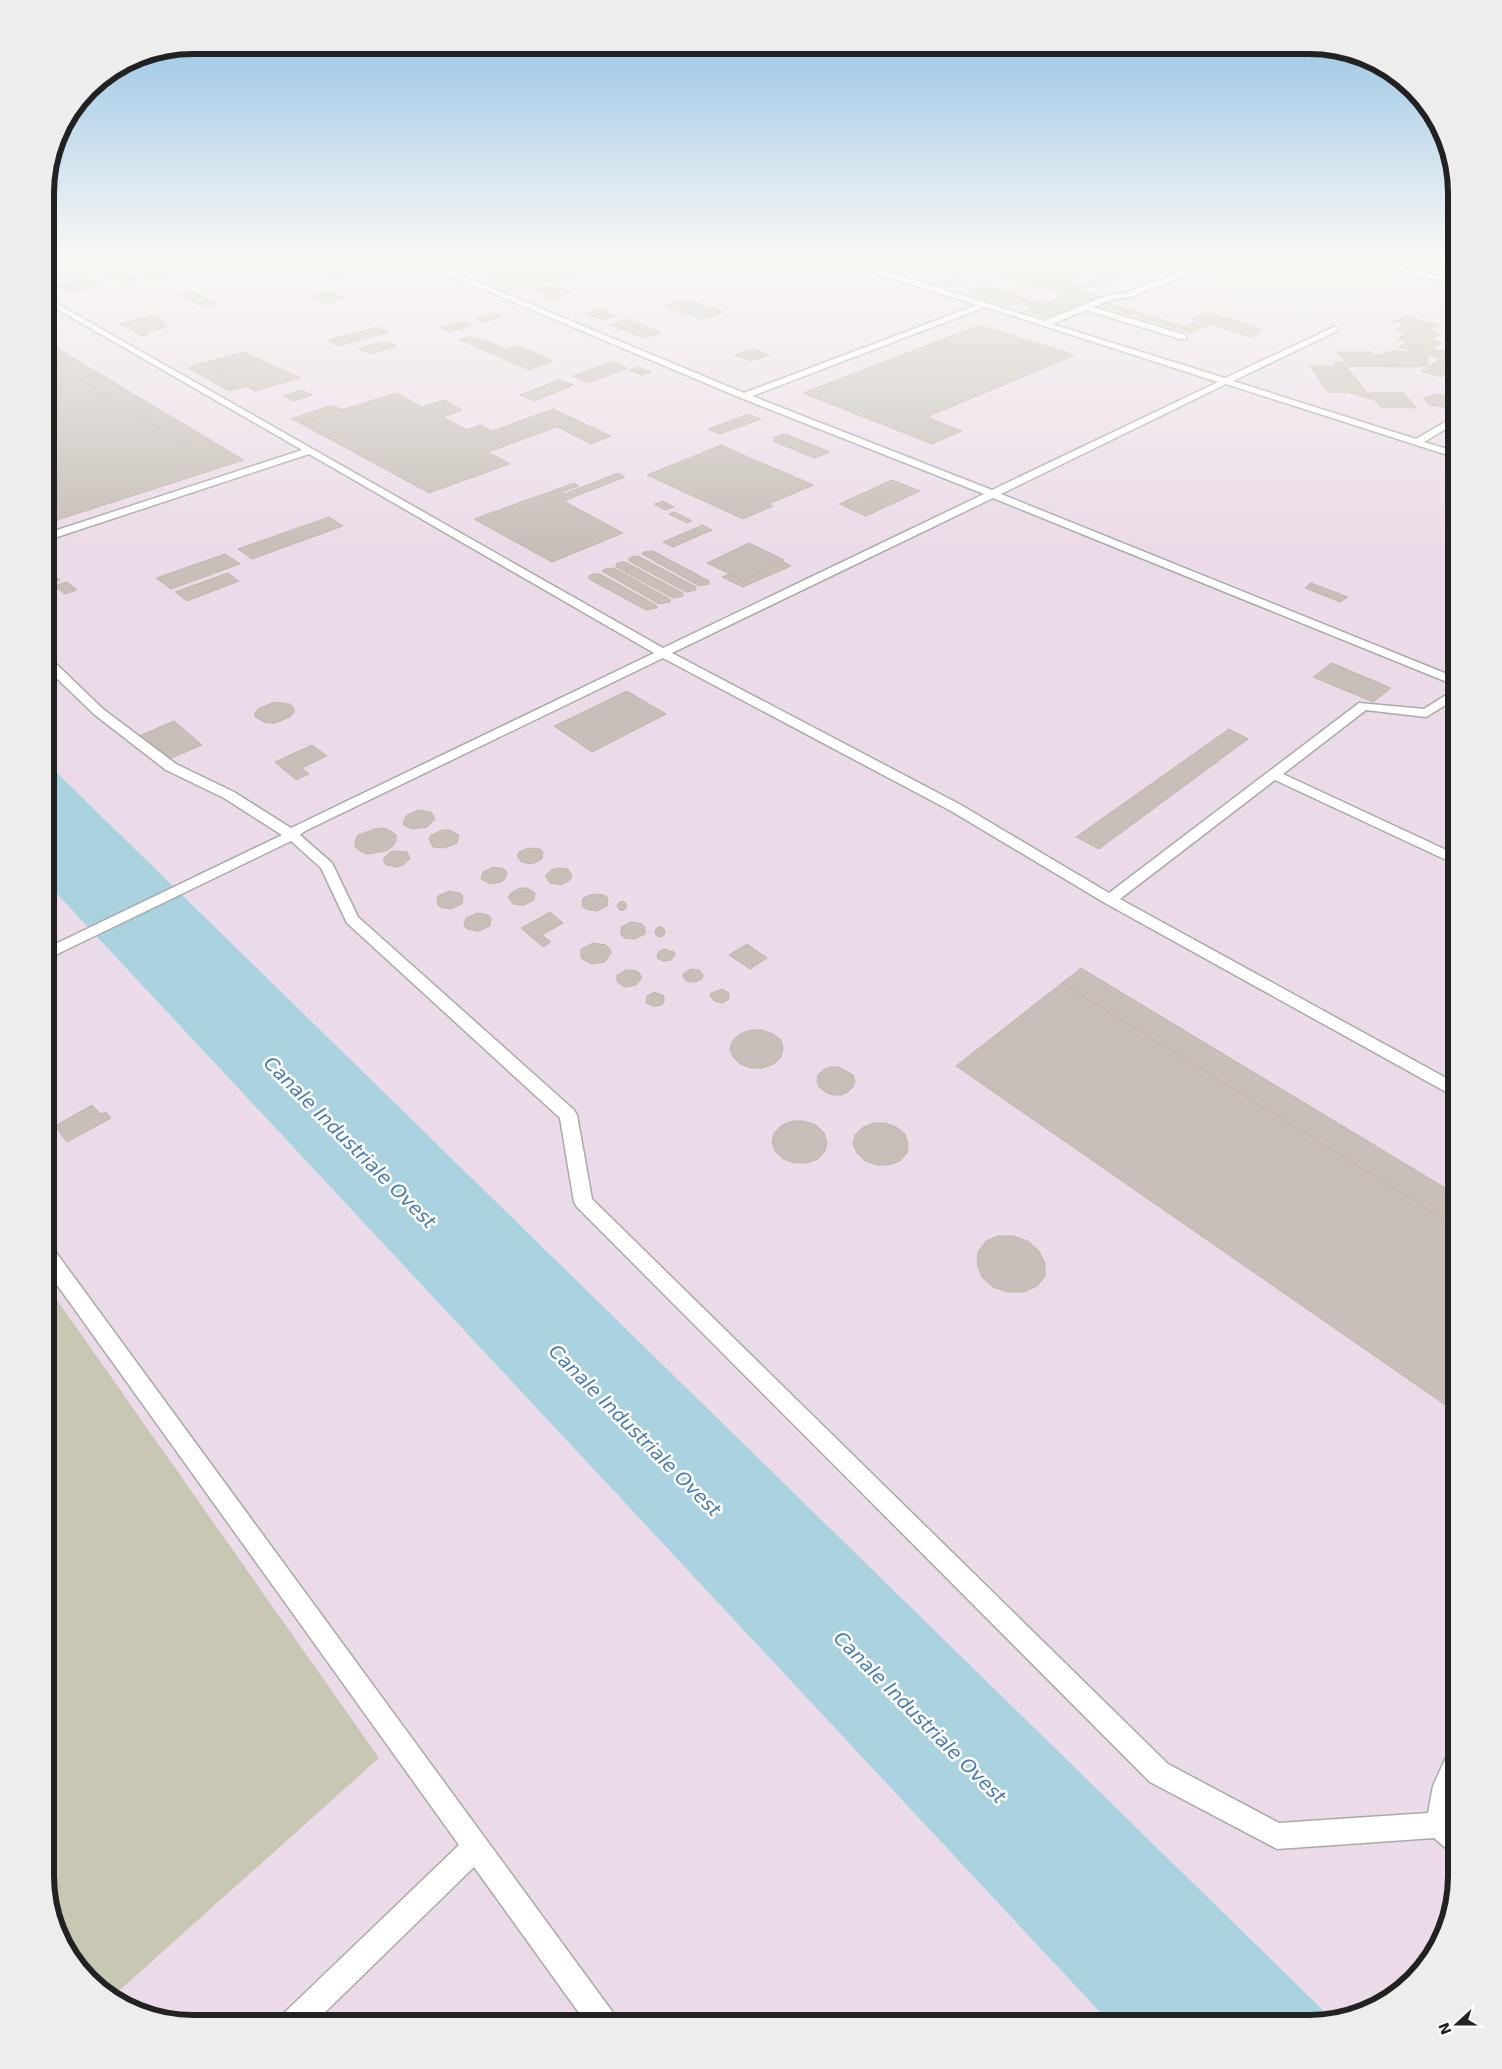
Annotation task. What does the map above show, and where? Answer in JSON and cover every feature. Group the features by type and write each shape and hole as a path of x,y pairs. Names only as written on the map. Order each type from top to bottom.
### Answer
{"lane":[{"path":"140,354 663,653 956,808 1110,900 1248,974 1448,1087"},
{"path":"643,354 744,396 995,495 1448,678"},
{"path":"744,396 856,354"},
{"path":"1137,354 1448,452"},
{"path":"54,951 292,836 300,828 995,495 1284,354"},
{"path":"1417,442 1448,423"},
{"path":"54,535 310,451"},
{"path":"54,669 99,712 171,767 229,795 292,836 327,866 352,920 568,1116 583,1202 1159,1773 1277,1836 1438,1825 1448,1833"},
{"path":"1110,900 1363,706 1426,713 1448,698"},
{"path":"1274,774 1448,857"},
{"path":"54,1265 597,2015"},
{"path":"1438,1825 1445,1786 1448,1780"},
{"path":"302,2015 476,1847"}],"shaded area":[{"path":"54,354 1448,354 1447,1894 1438,1929 1430,1946 1407,1974 1379,1997 1362,2005 1326,2014 54,770"},
{"path":"54,891 1103,2015 184,2015 148,2008 123,1997 95,1974 72,1946 64,1929 55,1894 54,1876"},
{"path":"54,1296 379,1758 117,1993 95,1974 72,1946 59,1912 54,1876"}],"water":[{"name":"Canale Industriale Ovest","path":"54,770 1327,2014 1103,2015 54,891"}],"building":[{"path":"54,354 66,354 244,460 222,467 54,363"},
{"path":"238,354 247,354 300,378 255,391 203,363"},
{"path":"491,354 536,354 553,361 529,370"},
{"path":"765,354 769,355 751,361 734,355"},
{"path":"906,354 1075,355 927,417 962,431 932,444 803,393"},
{"path":"1338,354 1373,354 1375,356 1383,354 1448,354 1448,373 1441,377 1421,371 1441,359 1431,356 1426,358 1427,365 1418,367 1346,366 1367,393 1404,393 1416,408 1381,407 1374,400 1348,392 1328,392 1310,366 1337,366 1333,362 1345,362"},
{"path":"611,362 627,368 589,383 573,376"},
{"path":"54,363 222,467 54,521"},
{"path":"203,363 246,386 229,391 188,368"},
{"path":"639,367 651,372 641,375 629,370"},
{"path":"559,380 574,385 535,401 520,395"},
{"path":"302,390 312,395 293,401 283,396"},
{"path":"396,393 422,407 444,400 462,410 443,417 467,430 480,425 492,431 553,409 611,436 591,444 557,427 488,452 510,464 429,493 300,423"},
{"path":"1436,394 1448,397 1448,408 1429,405 1423,398"},
{"path":"332,405 343,410 300,423 291,419"},
{"path":"748,414 761,419 720,434 708,429"},
{"path":"783,434 830,452 814,458 773,441 777,440 773,438"},
{"path":"721,445 814,485 768,504 773,506 743,519 647,475"},
{"path":"618,473 625,477 564,501 623,533 552,562 474,519 574,483 579,486 561,492 564,494"},
{"path":"892,480 920,491 866,516 839,504"},
{"path":"663,501 674,507 665,510 654,504"},
{"path":"674,512 692,521 687,523 669,514"},
{"path":"329,517 343,526 252,559 238,549"},
{"path":"703,525 712,530 673,547 663,542"},
{"path":"749,543 784,560 742,580 707,563"},
{"path":"653,551 709,581 709,584 699,586 642,554"},
{"path":"225,554 240,564 171,589 156,578"},
{"path":"634,556 640,557 696,587 696,590 686,592 629,561 629,558"},
{"path":"782,561 791,566 743,587 722,577 730,574 742,580"},
{"path":"621,562 627,563 683,593 683,596 673,598 616,567 616,564"},
{"path":"614,568 670,599 670,602 659,604 602,571"},
{"path":"228,573 239,581 187,601 175,592"},
{"path":"600,574 656,605 657,608 646,610 589,579 589,576"},
{"path":"54,575 60,580 54,583"},
{"path":"67,582 77,590 65,594 54,586"},
{"path":"1311,583 1348,597 1340,602 1305,588"},
{"path":"1332,663 1391,688 1373,702 1313,677"},
{"path":"627,691 666,714 592,752 554,726"},
{"path":"275,702 290,704 294,708 294,712 290,717 275,723 266,723 255,717 255,713 259,708"},
{"path":"174,721 202,745 167,760 139,736"},
{"path":"1229,729 1248,739 1099,849 1076,837"},
{"path":"312,745 327,756 302,768 309,774 296,780 275,762"},
{"path":"418,810 431,812 435,819 427,827 413,829 403,824 406,816"},
{"path":"384,828 396,835 396,841 393,846 386,851 367,854 355,847 358,835"},
{"path":"443,830 450,830 459,835 457,843 445,848 433,847 429,839 431,835"},
{"path":"529,848 540,849 543,852 542,859 532,864 521,862 517,856 519,852"},
{"path":"390,852 407,852 410,859 397,867 386,865 383,859"},
{"path":"493,867 504,869 507,872 505,879 501,882 490,884 481,879 483,872"},
{"path":"557,868 568,869 572,876 570,880 561,885 550,883 545,876 551,870"},
{"path":"520,888 527,888 535,893 534,900 524,905 513,904 508,897"},
{"path":"449,891 460,893 463,896 462,904 451,909 440,907 437,904 438,896"},
{"path":"593,894 604,895 608,898 607,906 597,911 586,909 582,906 583,898"},
{"path":"622,901 627,906 622,911 617,906"},
{"path":"550,912 563,923 542,935 551,942 543,947 521,928"},
{"path":"477,913 488,915 491,918 490,926 479,931 467,929 464,926 466,918"},
{"path":"631,922 642,924 645,927 645,934 635,939 625,938 621,935 621,927"},
{"path":"660,927 665,932 660,937 655,932"},
{"path":"593,943 606,945 610,949 611,953 605,962 591,964 581,958 581,949"},
{"path":"747,944 767,958 750,969 729,955"},
{"path":"664,949 674,952 675,955 671,960 663,961 657,958 658,952"},
{"path":"1081,968 1448,1190 1448,1221 1062,983"},
{"path":"691,969 699,970 703,975 702,979 695,982 686,981 683,976 684,973"},
{"path":"626,970 637,971 640,974 642,978 636,985 625,987 617,982 617,975"},
{"path":"1062,983 1448,1221 1448,1407 956,1066"},
{"path":"722,989 729,993 729,999 722,1003 714,1001 710,996 711,993"},
{"path":"654,992 664,996 662,1005 653,1006 646,1003 647,996"},
{"path":"750,1030 762,1030 773,1034 781,1040 783,1049 781,1057 774,1064 763,1068 751,1068 740,1064 733,1057 730,1049 733,1040 740,1034"},
{"path":"830,1067 839,1067 853,1075 855,1081 853,1087 848,1092 841,1095 833,1095 819,1087 818,1075"},
{"path":"92,1105 101,1114 106,1112 111,1118 67,1142 55,1126"},
{"path":"793,1121 804,1121 816,1125 824,1133 827,1142 825,1151 818,1159 807,1163 794,1163 783,1159 775,1151 772,1142 774,1133 782,1125"},
{"path":"873,1123 885,1123 896,1127 905,1134 908,1144 907,1153 900,1161 889,1165 877,1165 865,1161 857,1153 853,1144 855,1135 862,1128"},
{"path":"998,1236 1013,1236 1028,1241 1039,1251 1045,1263 1045,1276 1037,1286 1024,1292 1008,1292 993,1287 982,1277 977,1264 978,1252 986,1241"}]}
